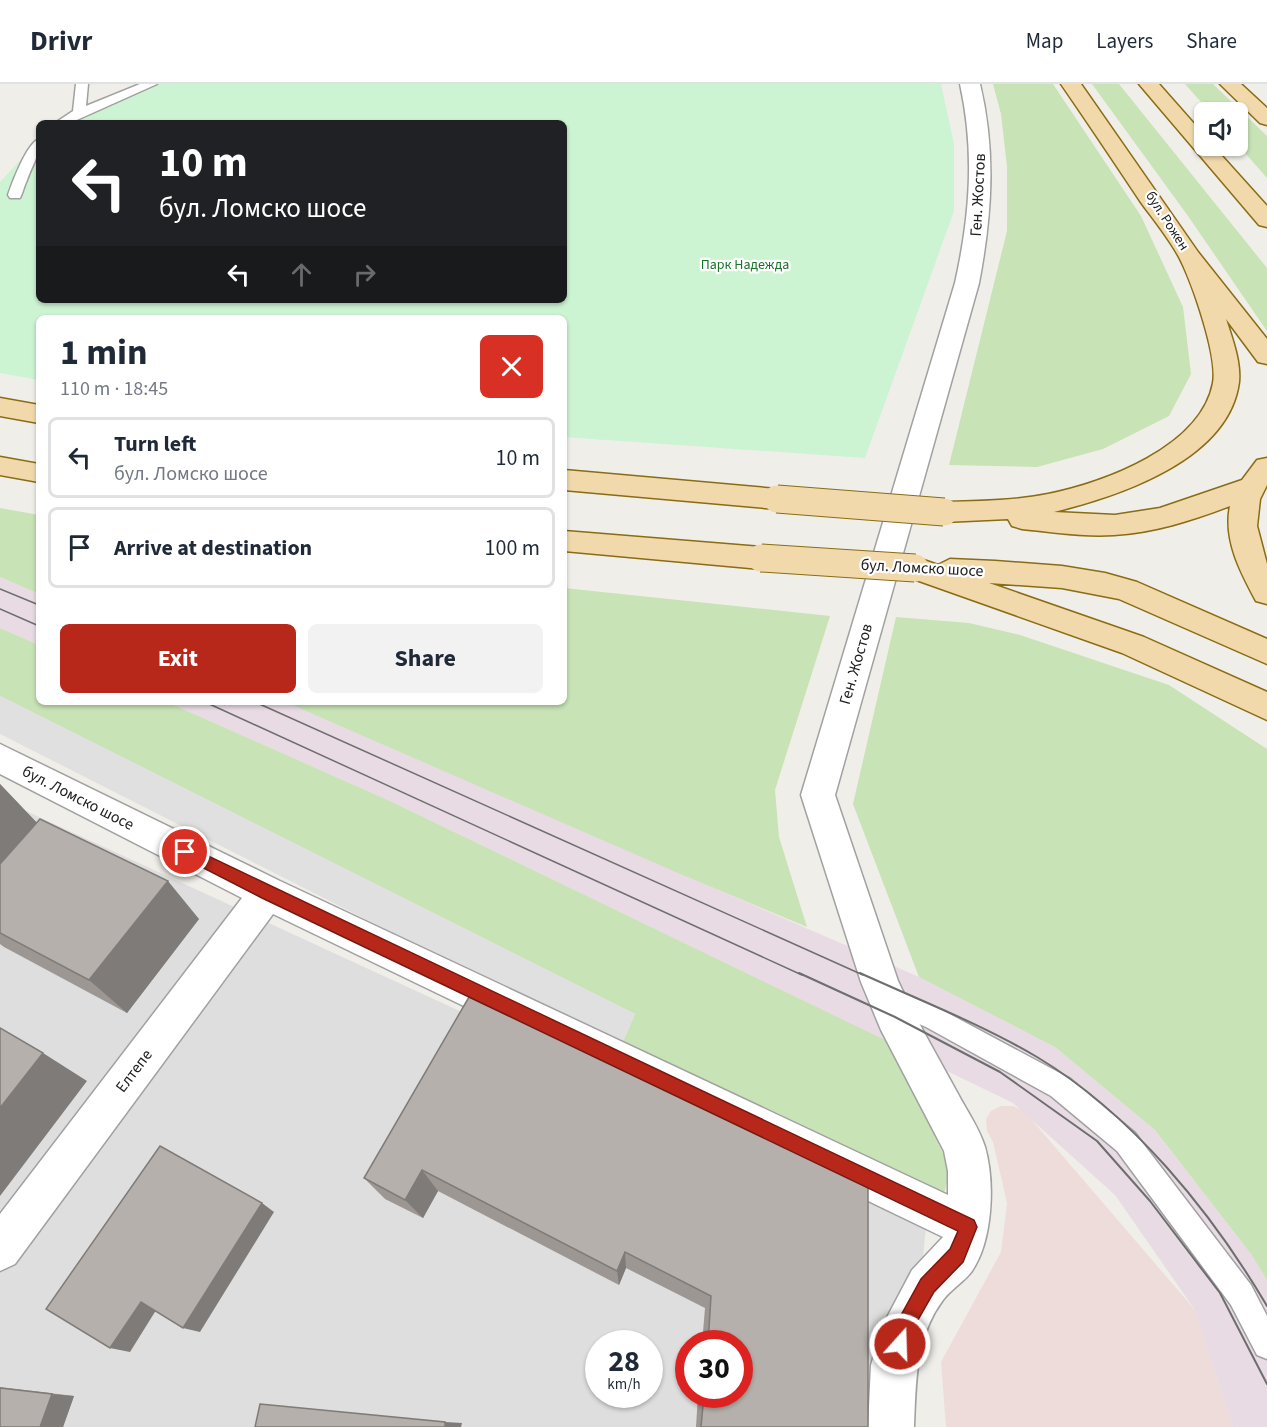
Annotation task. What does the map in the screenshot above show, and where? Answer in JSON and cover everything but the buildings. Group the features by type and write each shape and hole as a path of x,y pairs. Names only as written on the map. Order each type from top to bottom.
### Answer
{"main road":[{"name":"бул. Рожен","path":"1071,84 1190,257 1267,356"},
{"path":"1149,84 1267,220"},
{"path":"1230,84 1267,119"},
{"path":"944,512 1022,508 1066,500 1136,474 1176,454 1203,432 1220,406 1227,381 1220,337 1190,257"},
{"path":"0,407 36,413"},
{"path":"0,466 36,472"},
{"path":"567,480 1075,524 1126,524 1173,516 1259,477"},
{"path":"1259,477 1244,506 1244,543 1267,593"},
{"name":"бул. Ломско шосе","path":"567,541 761,558 1035,574 1104,583 1127,590 1267,652"},
{"path":"915,568 1133,645 1267,707"}],"street":[{"name":"Ген. Жостов","path":"891,1427 894,1365 906,1323 927,1286 957,1256 968,1227 969,1171 964,1146 887,998 866,942 818,795 967,283 978,235 982,157 979,127 970,84"},
{"name":"бул. Ломско шосе","path":"0,758 267,893 968,1227"},
{"name":"Елтепе","path":"0,1249 267,893"}],"lane":[{"path":"79,113 82,84"},
{"path":"66,120 151,84"},
{"path":"15,195 20,179 36,149"},
{"path":"887,998 935,1019 1060,1087 1126,1142 1241,1295 1267,1345"}],"shaded area":[{"path":"0,577 36,593 36,644 0,628"},
{"path":"0,696 635,1014 620,1048 0,734"},
{"path":"174,705 292,705 919,977 1055,1047 1155,1130 1251,1254 1267,1280 1267,1427 1233,1427 1195,1310 1115,1195 1013,1103 390,801"},
{"path":"0,799 926,1226 907,1427 0,1427"},
{"path":"1001,1106 1013,1106 1025,1112 1195,1310 1233,1427 946,1427 941,1362 1001,1252 1007,1203 993,1142 987,1131 986,1119 991,1111"}],"green space":[{"name":"Парк Надежда","path":"150,84 941,84 954,144 954,211 865,458 567,437 567,315 36,315 36,379 0,373 0,182 36,143 36,303 567,303 567,120 60,120 65,115"},
{"path":"993,84 1053,84 1141,216 1183,307 1191,374 1169,416 1103,449 1037,467 949,465 1007,231 1007,167 1001,114"},
{"path":"1092,84 1119,84 1267,268 1267,331 1188,216"},
{"path":"1185,84 1213,84 1232,102 1201,102"},
{"path":"1248,118 1267,136 1267,178 1248,156"},
{"path":"0,508 36,514 36,593 0,577"},
{"path":"567,588 830,616 775,790 779,837 807,927 292,705 567,705"},
{"path":"896,617 969,623 1020,635 1169,685 1267,749 1267,1280 1251,1254 1155,1130 1055,1047 919,977 853,804"},
{"path":"0,628 36,644 36,705 174,705 390,801 889,1042 950,1168 943,1199 620,1048 635,1014 0,696"}],"tram line":[{"path":"0,589 36,604"},
{"path":"0,609 36,625"},
{"path":"212,705 802,975"},
{"path":"262,705 863,975"},
{"path":"799,973 895,1017 1000,1072 1097,1141 1150,1201 1220,1293 1267,1384"},
{"path":"860,973 1016,1045 1072,1080 1137,1136 1167,1167 1221,1235 1267,1306"}],"route":[{"path":"185,852 968,1227 957,1256 927,1286 906,1323 900,1344"}]}
